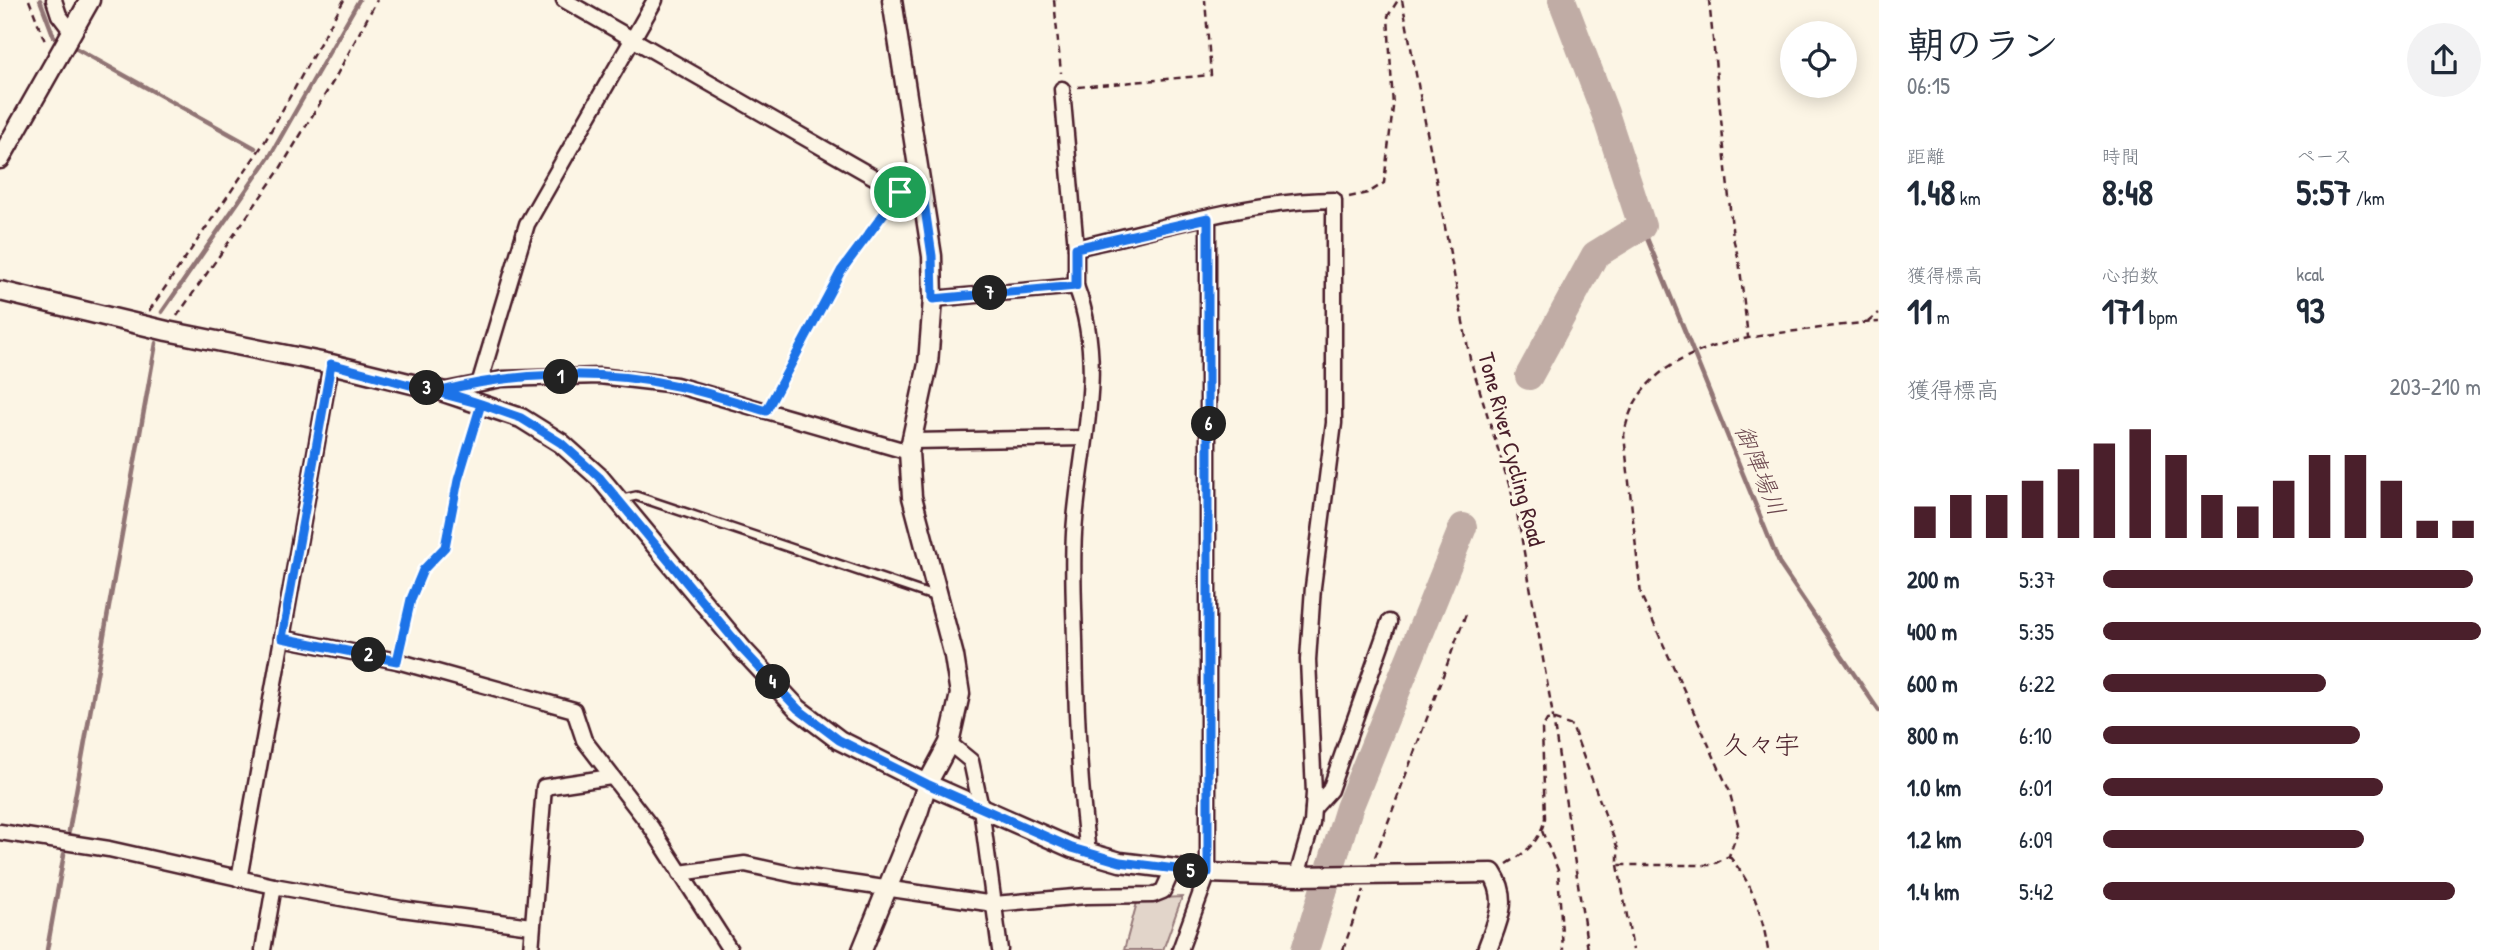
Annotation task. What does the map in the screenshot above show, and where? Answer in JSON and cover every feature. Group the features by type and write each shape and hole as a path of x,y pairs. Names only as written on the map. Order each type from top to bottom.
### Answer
{"street":[{"path":"54,0 59,15 72,32"},
{"path":"0,159 90,0"},
{"path":"564,0 900,192 923,195"},
{"path":"480,381 527,224 655,0"},
{"path":"862,950 927,784 949,743 960,694 954,656 912,497 911,446 928,364 933,299 932,256 892,0"},
{"path":"1062,89 1076,248 1076,286 1091,333 1090,415 1074,534 1076,730 1088,853"},
{"path":"1076,248 1208,218 1334,200 1334,423 1312,587 1308,660 1313,809 1312,823 1297,876"},
{"path":"1180,950 1208,873 1208,218"},
{"path":"933,299 1076,286"},
{"path":"0,291 167,331 331,364 441,391 521,418 561,443 618,500 742,649 798,709 839,740 981,808 1088,853 1120,862 1208,873 1297,876 1492,873 1500,885 1504,903 1487,950"},
{"path":"239,879 331,364"},
{"path":"441,391 480,381 600,376 676,385 766,411 911,446 1085,438"},
{"path":"1313,809 1330,790 1388,622"},
{"path":"282,638 397,661 574,710 584,740 651,827 730,950"},
{"path":"949,743 971,761 981,808 1000,950"},
{"path":"531,950 544,787 611,777"},
{"path":"0,832 109,849 239,879 401,909 531,926"},
{"path":"680,873 745,864 887,889 994,904 1086,896 1153,895 1163,891 1173,869"},
{"path":"262,950 274,886"}],"lane":[{"path":"618,500 636,496 937,597"}],"path":[{"path":"29,0 47,47 57,57"},
{"path":"142,323 264,143 344,0"},
{"path":"167,331 278,172 334,80 377,0"},
{"path":"1054,0 1062,89 1211,75 1205,0"},
{"path":"1334,200 1368,193 1384,183 1393,107 1388,16 1400,0"},
{"name":"Tone River Cycling Road","path":"1400,0 1469,359 1516,507 1588,950"},
{"path":"1709,0 1733,238 1739,260 1748,337"},
{"path":"766,411 841,271 900,192"},
{"path":"1868,322 1879,313"},
{"path":"1618,865 1712,865 1729,856 1739,828 1730,790 1641,595 1624,435 1627,418 1643,390 1684,357 1748,337 1879,322"},
{"path":"397,661 411,599 423,570 445,547 458,480 481,404"},
{"path":"1343,950 1361,875 1466,614"},
{"path":"1492,873 1529,851 1542,831 1545,818 1542,729 1552,719 1572,726 1618,849 1618,865 1633,950"},
{"path":"1542,831 1558,870 1563,950"},
{"path":"1729,856 1747,877 1763,920 1768,950"}],"shaded area":[{"path":"1182,897 1163,950 1124,950 1138,899"}],"waterway":[{"path":"40,0 54,37"},
{"path":"162,312 270,156 359,0"},
{"path":"1529,376 1595,255 1642,226 1605,113 1562,0"},
{"path":"77,49 255,148"},
{"name":"御陣場川","path":"1642,226 1780,565 1879,711"},
{"path":"69,831 156,343"},
{"path":"1305,950 1349,808 1463,527"},
{"path":"47,950 64,854"}],"district":[{"name":"久々宇","path":"1761,744"}],"route":[{"path":"900,192 841,271 766,411 676,385 600,376 480,381 441,391 481,404 458,480 445,547 423,570 411,599 397,661 282,638 331,364 441,391 481,404 521,418 561,443 599,477 742,649 798,709 839,740 927,784 1072,848 1120,862 1208,873 1208,218 1076,248 1076,286 933,299 932,256 923,195 900,192"}]}
